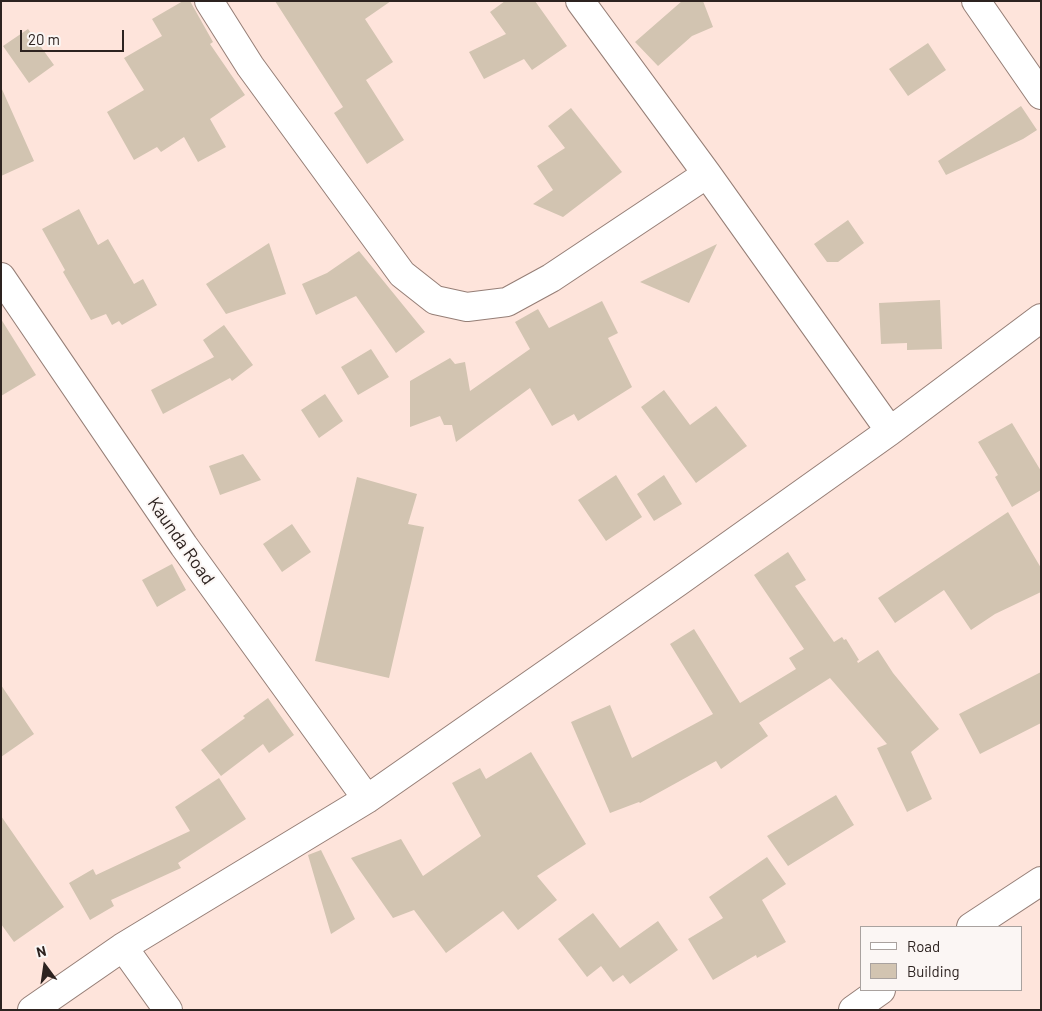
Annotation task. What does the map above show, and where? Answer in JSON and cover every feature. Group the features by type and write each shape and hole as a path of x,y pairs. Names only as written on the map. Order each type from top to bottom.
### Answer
{"street":[{"path":"209,1 250,66 402,274 435,300 466,307 507,302 551,278 707,174"},
{"path":"580,1 707,174 890,431"},
{"path":"976,1 1041,95"},
{"name":"Kaunda Road","path":"1,277 184,546 367,800"},
{"path":"32,1010 123,947 367,800 890,431 1041,318"},
{"path":"973,926 1041,881"},
{"path":"123,947 168,1010"},
{"path":"853,1010 880,991"}],"building":[{"path":"183,1 190,1 213,42 210,44 245,95 210,119 226,147 198,162 184,137 161,152 157,147 134,160 107,112 144,90 124,58 162,36 152,19"},
{"path":"275,1 391,1 365,19 393,62 366,80 404,140 367,164 334,113 343,107"},
{"path":"505,1 535,1 567,46 532,70 524,59 484,79 469,52 506,34 490,12"},
{"path":"682,1 703,1 713,27 692,36 658,66 635,42"},
{"path":"28,29 54,65 29,83 3,46"},
{"path":"928,43 946,70 908,96 889,69"},
{"path":"1,87 34,161 1,176"},
{"path":"1021,106 1037,130 1023,139 946,175 938,161"},
{"path":"571,108 622,172 563,217 533,204 553,190 537,166 565,148 548,126"},
{"path":"79,209 98,245 108,239 134,284 143,279 157,305 122,325 119,321 112,325 106,314 91,320 63,272 65,270 42,229"},
{"path":"848,220 864,243 838,262 827,262 814,244"},
{"path":"269,243 286,294 226,314 206,284"},
{"path":"717,244 689,303 640,282"},
{"path":"359,251 425,332 396,353 356,296 316,315 302,284 327,273"},
{"path":"940,300 942,349 907,350 907,343 881,344 879,303"},
{"path":"602,301 618,333 608,338 632,387 578,421 574,414 552,426 530,388 456,442 452,425 444,425 440,416 410,427 410,381 450,358 455,364 465,362 470,391 530,349 515,322 538,309 549,328"},
{"path":"1,319 36,375 1,396"},
{"path":"224,325 253,365 232,381 230,378 163,414 151,390 214,357 203,340"},
{"path":"371,349 389,377 358,395 341,367"},
{"path":"664,390 690,425 716,406 747,446 696,483 641,407"},
{"path":"325,394 343,421 319,438 301,410"},
{"path":"1012,423 1041,471 1041,490 1012,507 995,477 998,475 978,442"},
{"path":"243,454 261,480 220,495 209,466"},
{"path":"616,475 642,517 606,541 578,500"},
{"path":"664,475 682,504 654,521 637,494"},
{"path":"357,477 417,494 408,524 424,527 389,678 315,661"},
{"path":"1008,512 1041,568 1041,592 995,614 971,630 944,590 895,623 878,598"},
{"path":"292,524 311,552 282,572 263,544"},
{"path":"788,552 806,580 795,586 834,642 842,637 844,640 846,639 859,660 857,661 858,663 878,650 893,673 939,729 911,752 932,799 907,812 877,748 887,744 830,678 759,723 768,736 721,769 716,761 640,803 610,813 571,722 610,705 632,758 713,714 670,644 694,629 740,703 796,669 789,658 804,649 754,575"},
{"path":"172,564 186,590 157,607 142,580"},
{"path":"1041,672 1041,723 980,754 959,714"},
{"path":"1,685 34,734 1,757"},
{"path":"268,698 294,735 269,753 263,744 221,776 201,750 245,718 243,716"},
{"path":"531,752 586,844 537,876 557,900 518,930 503,911 446,953 414,910 393,918 351,858 401,839 423,876 481,836 452,783 480,768 486,779"},
{"path":"219,778 246,819 178,863 181,868 111,900 114,906 90,920 69,883 93,869 96,875 190,831 175,807"},
{"path":"836,795 854,825 788,866 767,836"},
{"path":"1,816 64,907 14,942 1,924"},
{"path":"321,850 355,919 331,934 308,855"},
{"path":"767,857 786,884 762,900 786,942 757,958 756,955 713,980 688,939 723,918 709,897"},
{"path":"593,913 620,948 658,921 678,950 630,984 623,975 613,982 601,966 587,977 558,939"}]}
